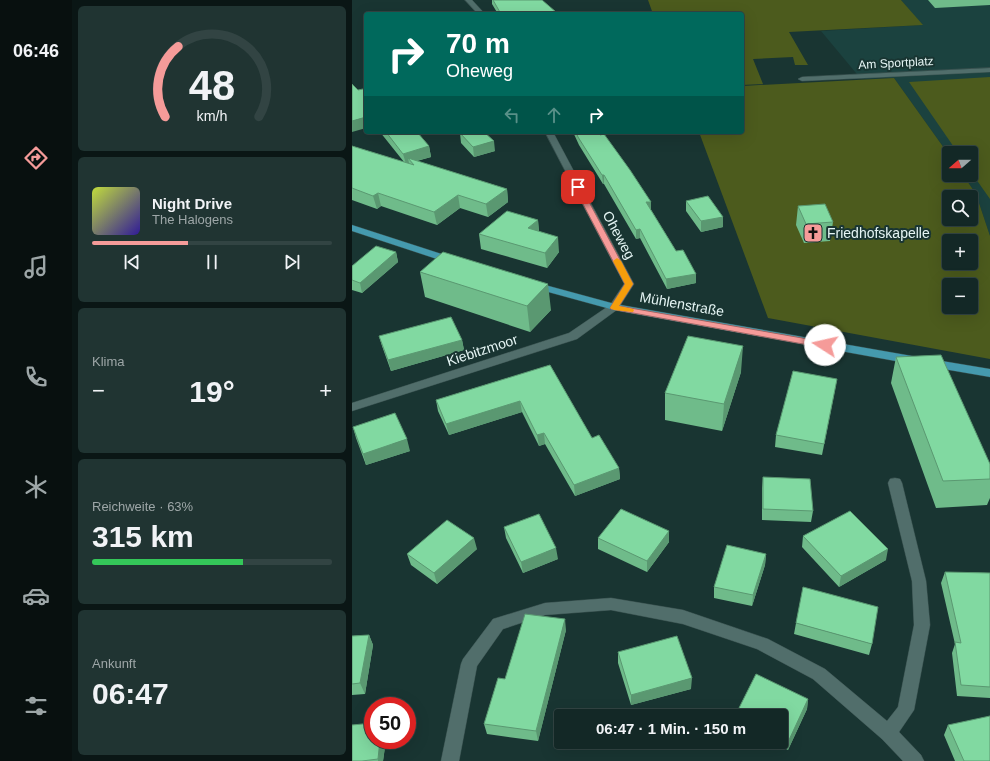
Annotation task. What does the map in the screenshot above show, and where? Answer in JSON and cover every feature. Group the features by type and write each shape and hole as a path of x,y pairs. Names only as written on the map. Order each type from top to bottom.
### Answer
{"main road":[{"path":"352,228 464,264"},
{"name":"Mühlenstraße","path":"523,281 614,308 990,373"}],"street":[{"path":"468,0 480,12"},
{"name":"Am Sportplatz","path":"802,79 990,70"},
{"name":"Oheweg","path":"549,134 629,284 614,308"},
{"name":"Kiebitzmoor","path":"352,407 573,336 614,308"},
{"path":"888,733 906,710 922,625 919,582 895,483"},
{"path":"450,761 469,664 498,624 545,609 611,604 683,617 762,644 819,674 888,733 915,761"}],"shaded area":[{"path":"901,0 990,0 990,236 978,200 978,190 973,190 968,182 978,182 978,146 943,146 894,78 861,79 821,31 922,25"}],"green space":[{"path":"648,0 901,0 923,25 789,32 808,65 795,65 793,57 753,59 763,84 744,85 744,12 652,12"},
{"path":"990,77 990,199 978,182 978,146 953,146 909,82"},
{"path":"894,78 943,146 942,182 968,182 973,190 942,190 942,226 978,226 978,200 990,236 990,359 768,318 700,134 744,134 744,86"}],"building":[{"path":"493,0 542,0 556,12 500,12"},
{"path":"352,84 358,90 364,90 364,118 352,121"},
{"path":"388,134 419,134 429,146 403,154"},
{"path":"461,134 486,134 494,141 473,147"},
{"path":"577,134 604,134 651,202 646,202 676,251 683,250 696,274 666,279 640,229 636,230 604,175 602,175"},
{"path":"352,146 414,165 408,158 507,189 486,204 458,195 434,212 378,193 373,196 352,188"},
{"path":"708,196 723,217 701,221 686,201"},
{"path":"825,204 833,222 806,224 798,206"},
{"path":"507,211 538,220 528,228 558,237 545,253 479,234"},
{"path":"376,246 396,252 360,283 352,280 352,266"},
{"path":"443,252 548,284 527,306 420,272"},
{"path":"451,317 462,340 388,360 379,336"},
{"path":"688,336 743,346 724,404 665,393"},
{"path":"941,355 990,464 990,479 943,481 896,357"},
{"path":"550,365 592,438 599,435 619,468 574,485 544,433 537,435 520,401 446,424 436,400"},
{"path":"793,371 837,379 824,444 776,435"},
{"path":"395,413 407,439 363,454 353,427"},
{"path":"763,477 810,479 813,511 763,509"},
{"path":"621,509 669,531 647,561 598,538"},
{"path":"850,511 888,549 841,576 803,536"},
{"path":"539,514 556,548 521,562 504,527"},
{"path":"447,520 474,538 434,573 407,554"},
{"path":"727,545 766,554 753,595 714,587"},
{"path":"945,572 990,573 990,687 961,685 955,642 961,643"},
{"path":"803,587 878,607 872,644 796,623"},
{"path":"525,614 565,619 536,731 484,724 498,678 505,679"},
{"path":"369,635 360,683 352,684 352,636"},
{"path":"677,636 692,678 631,695 618,652"},
{"path":"756,674 808,699 789,740 788,709 738,709"},
{"path":"990,716 990,761 964,761 948,725"},
{"path":"364,724 364,749 379,749 378,759 352,761 352,725"}],"slow traffic":[{"path":"617,261 629,284 614,308 630,310"}],"place":[{"name":"Friedhofskapelle","path":"813,233"}],"route":[{"path":"578,187 629,284 614,308 825,345"}]}
